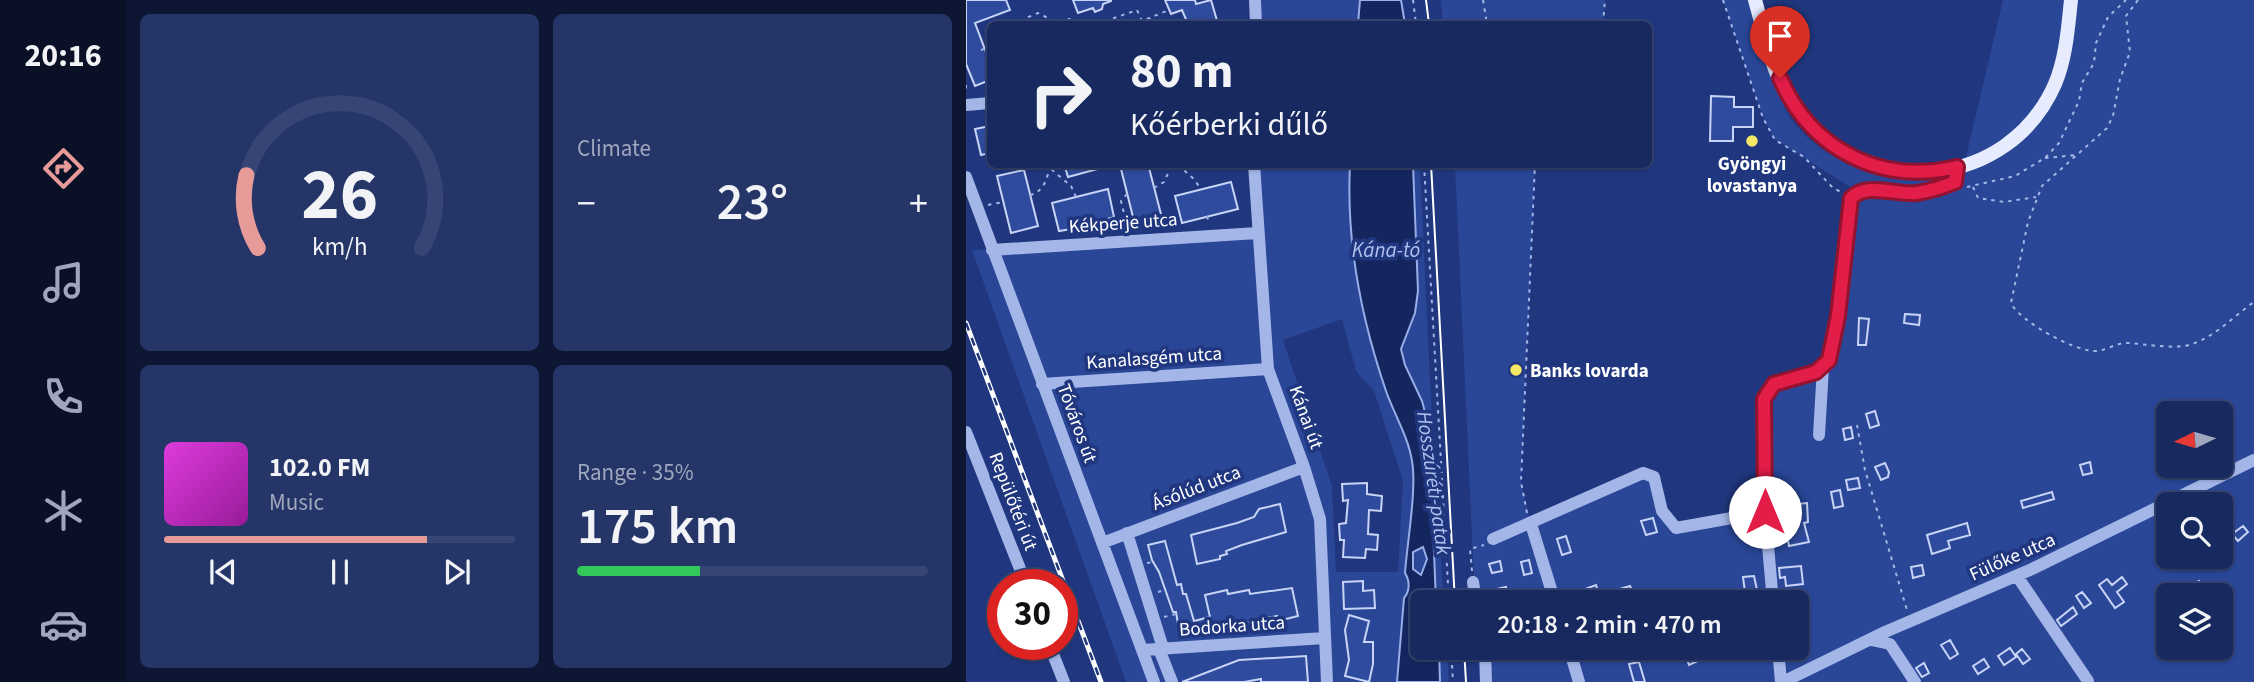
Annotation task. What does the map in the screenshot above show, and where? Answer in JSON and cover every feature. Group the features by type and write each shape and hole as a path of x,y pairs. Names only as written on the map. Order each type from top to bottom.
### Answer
{"main road":[{"path":"1755,0 1787,95 1798,113 1825,140 1859,162 1886,170 1928,173 1957,167 2003,146 2026,126 2046,100 2062,62 2071,0"}],"street":[{"path":"1255,0 1256,21"},
{"path":"966,105 987,103"},
{"path":"1819,435 1823,368 1833,349 1851,198 1864,190 1915,193 1945,186 1957,179 1957,167"},
{"name":"Kánai út","path":"1254,168 1268,369 1320,519 1327,682"},
{"name":"Tóváros út","path":"966,177 1154,682"},
{"name":"Kékperje utca","path":"992,250 1257,233"},
{"path":"1772,590 1765,512 1764,399 1768,390 1783,380 1823,368"},
{"name":"Kanalasgém utca","path":"1042,384 1268,369"},
{"name":"Repülőtéri út","path":"966,432 1020,569"},
{"name":"Fülőke utca","path":"1782,682 1912,620 2017,576 2254,460"},
{"name":"Ásólúd utca","path":"1102,543 1304,467"},
{"path":"1493,539 1531,524 1599,490 1648,472 1657,483 1662,511 1676,528 1765,512"},
{"path":"1531,524 1551,590"},
{"path":"1127,533 1172,682"},
{"path":"2017,576 2088,681"},
{"path":"1473,582 1474,590"},
{"name":"Bodorka utca","path":"1142,650 1325,638"},
{"path":"1868,640 1890,644 1915,682"},
{"path":"1055,660 1064,682"},
{"path":"1485,660 1486,682"},
{"path":"1573,660 1579,682"},
{"path":"1779,660 1782,682"}],"path":[{"path":"1413,0 1416,21"},
{"path":"1483,0 1486,21"},
{"path":"1603,21 1605,0"},
{"path":"1723,0 1763,118 1775,140 1804,157 1833,188 1851,198"},
{"path":"1963,187 2015,176 2045,158 2059,143 2079,101 2082,83 2095,63 2096,43 2108,17 2126,0"},
{"path":"2138,0 2126,16 2130,52 2108,128 2042,186 2037,196 2011,303 2021,318 2037,328 2079,347 2097,351 2123,342 2191,345 2234,320 2254,302"},
{"path":"1107,21 1138,10 1142,21 1169,10"},
{"path":"1027,21 1026,18 1038,13 1054,21 1071,21"},
{"path":"1149,18 1152,21"},
{"path":"981,50 987,48"},
{"path":"966,85 966,92"},
{"path":"2045,158 2078,155"},
{"path":"1030,195 1039,192 1049,176 1050,168"},
{"path":"1052,168 1071,186 1076,197"},
{"path":"1154,188 1164,182 1169,168"},
{"path":"1181,168 1195,180 1201,190"},
{"path":"1424,168 1448,590"},
{"path":"1531,524 1521,482 1535,168"},
{"path":"1973,186 1978,198 2004,202 2037,196"},
{"path":"1127,194 1121,201 1129,234"},
{"path":"984,206 1003,202"},
{"path":"1207,216 1211,229"},
{"path":"1857,425 1864,470 1912,620"},
{"path":"1473,582 1471,549 1492,543 1493,539"},
{"path":"1452,660 1453,682"}],"shaded area":[{"path":"1255,0 1360,0 1358,21 1256,21"},
{"path":"1441,0 1605,0 1603,21 1443,21"},
{"path":"1723,0 1750,0 1782,103 1790,118 1814,143 1860,169 1893,178 1921,180 1940,178 1964,165 2003,0 2254,0 2254,682 1480,682 1479,660 1809,660 1809,590 1474,590 1455,168 1535,168 1521,482 1531,523 1648,473 1676,528 1765,512 1767,390 1829,360 1848,209 1857,191 1775,140 1763,118"},
{"path":"1254,168 1350,168 1353,251 1363,307 1377,363 1412,461 1413,500 1405,573 1409,586 1404,598 1397,682 1126,682 972,250 1256,233","holes":["1342,319 1356,371 1374,391 1403,481 1398,572 1336,572 1332,486 1283,340"]},
{"path":"1413,168 1420,168 1434,467 1443,590 1435,590 1428,427 1422,401 1405,365 1401,349 1415,313 1418,291"},
{"path":"1423,547 1427,559 1421,575 1413,569 1413,552"},
{"path":"1439,660 1448,660 1449,682 1440,682"}],"water":[{"path":"1360,0 1401,0 1404,21 1358,21"},
{"name":"Kána-tó","path":"1350,168 1413,168 1418,291 1415,313 1401,349 1405,365 1422,401 1429,427 1436,590 1410,590 1410,660 1439,660 1440,682 1397,682 1404,598 1409,586 1405,573 1413,501 1412,461 1369,336 1353,251","holes":["1423,547 1427,559 1421,575 1413,569 1413,552"]}],"building":[{"path":"966,0 1006,0 1010,10 975,23 987,52 987,81 975,86 966,64"},
{"path":"1073,0 1111,1 1095,12 1093,8 1078,13"},
{"path":"1165,0 1195,0 1196,4 1211,0 1217,21 1187,21 1182,10 1171,14"},
{"path":"1711,96 1734,97 1734,107 1753,107 1753,127 1733,127 1733,141 1710,141"},
{"path":"987,127 987,154 981,155 975,129"},
{"path":"1065,168 1101,168 1068,177"},
{"path":"1149,168 1162,218 1135,225 1121,169"},
{"path":"1024,170 1038,226 1011,233 997,176"},
{"path":"1231,182 1238,209 1182,223 1175,196"},
{"path":"1108,189 1114,217 1084,227 1059,231 1052,203"},
{"path":"1905,314 1920,315 1919,325 1904,323"},
{"path":"1859,318 1869,319 1866,345 1858,345"},
{"path":"1875,411 1879,425 1870,428 1866,414"},
{"path":"1851,427 1853,438 1845,440 1843,429"},
{"path":"2090,462 2092,473 2083,475 2080,465"},
{"path":"1885,463 1888,477 1881,480 1875,467"},
{"path":"1858,478 1860,488 1848,490 1846,480"},
{"path":"1367,483 1367,494 1382,496 1381,511 1369,510 1368,534 1378,535 1377,550 1366,549 1365,558 1343,557 1344,540 1340,540 1339,524 1346,523 1348,500 1343,501 1342,484"},
{"path":"1840,490 1843,506 1834,508 1831,492"},
{"path":"2052,492 2054,499 2023,508 2021,501"},
{"path":"1807,503 1808,522 1804,523 1809,542 1789,546 1787,536 1793,535 1789,505"},
{"path":"1280,504 1286,532 1226,551 1227,554 1220,556 1220,559 1197,564 1191,535 1237,523 1254,517 1259,509"},
{"path":"1653,518 1657,532 1646,535 1641,521"},
{"path":"1967,523 1970,535 1948,541 1950,548 1932,554 1927,535"},
{"path":"2243,526 2248,532 2238,541 2233,533"},
{"path":"1566,536 1571,552 1562,555 1557,539"},
{"path":"1165,541 1177,585 1181,584 1183,594 1186,594 1194,621 1210,617 1205,595 1227,590 1228,594 1249,590 1250,594 1292,588 1298,616 1278,621 1277,616 1235,625 1234,621 1188,630 1186,623 1178,624 1176,612 1173,612 1148,545"},
{"path":"1529,560 1532,573 1524,575 1521,562"},
{"path":"1500,561 1502,571 1492,573 1489,564"},
{"path":"1922,565 1924,575 1913,578 1911,567"},
{"path":"1801,566 1803,584 1786,586 1785,577 1780,578 1779,568"},
{"path":"1754,576 1757,590 1745,590 1743,577"},
{"path":"2122,577 2127,584 2117,592 2124,602 2115,608 2099,585 2107,579 2112,585"},
{"path":"1363,581 1363,591 1374,590 1375,608 1344,609 1343,582"},
{"path":"1596,585 1598,590 1585,590"},
{"path":"2082,592 2091,603 2084,608 2076,596"},
{"path":"2073,607 2077,614 2061,626 2057,620"},
{"path":"1349,615 1369,621 1364,642 1373,642 1373,664 1369,682 1345,676 1349,660 1345,630"},
{"path":"1950,640 1958,654 1950,659 1941,645"},
{"path":"2010,648 2016,657 2004,665 1998,656"},
{"path":"2022,649 2030,659 2023,664 2016,654"},
{"path":"1306,656 1308,682 1261,682 1261,679 1244,682 1182,682 1239,660"},
{"path":"1984,659 1989,667 1978,674 1973,666"},
{"path":"1687,660 1698,660 1698,661 1689,665"},
{"path":"1639,662 1645,682 1634,682 1629,664"},
{"path":"1924,663 1929,673 1922,677 1916,668"}],"tram line":[{"path":"1426,0 1429,21"},
{"path":"1431,168 1454,590"},
{"path":"1465,660 1466,682"}],"railway":[{"path":"966,323 1101,682"}],"place":[{"name":"Gyöngyi lovastanya","path":"1752,141"},
{"name":"Banks lovarda","path":"1516,370"}],"route":[{"path":"1765,512 1764,399 1774,384 1816,372 1829,360 1838,316 1847,209 1851,198 1857,191 1864,190 1915,193 1955,182 1958,174 1957,167 1928,173 1907,173 1859,162 1814,131 1798,113 1780,78"}],"water label":[{"name":"Hosszúréti-patak","path":"1434,483"}]}
